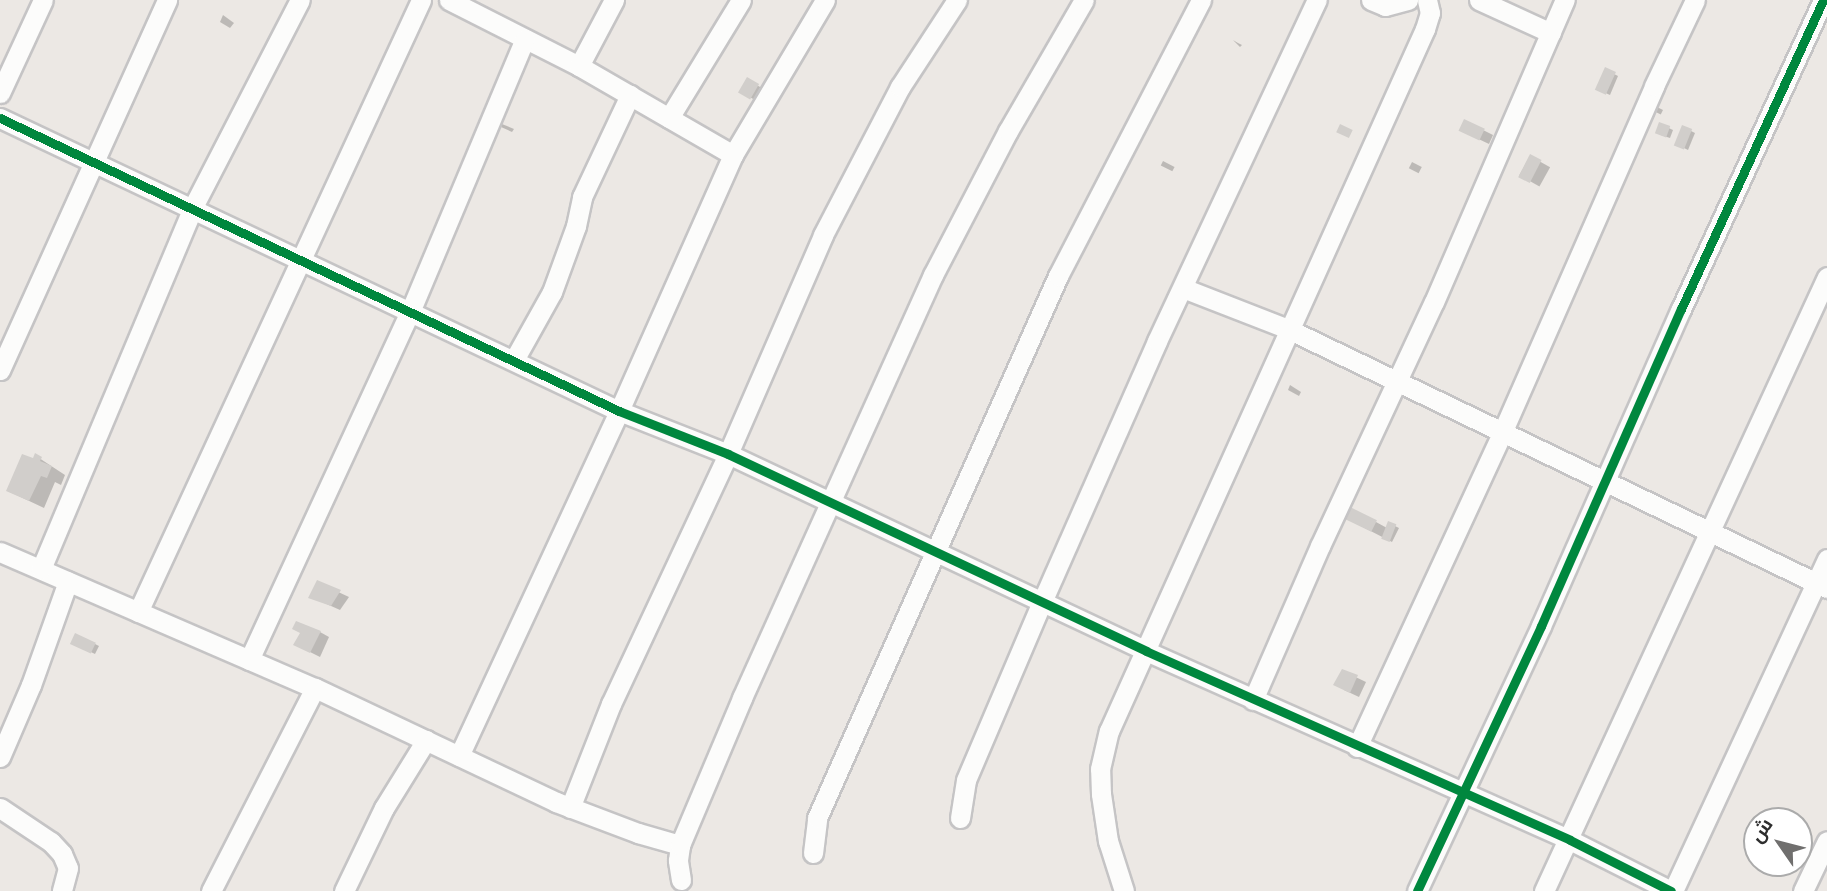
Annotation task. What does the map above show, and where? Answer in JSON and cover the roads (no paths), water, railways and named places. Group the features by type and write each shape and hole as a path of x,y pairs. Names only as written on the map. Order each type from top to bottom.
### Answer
{"street":[{"path":"0,93 43,0"},
{"path":"0,370 167,0"},
{"path":"41,569 192,209 300,0"},
{"path":"138,612 421,0"},
{"path":"449,0 476,6 525,39 579,66 733,155"},
{"path":"579,66 614,0"},
{"path":"669,118 741,0"},
{"path":"459,756 619,411 733,155 825,0"},
{"path":"570,808 611,704 728,454 822,235 868,143 900,87 957,0"},
{"path":"681,880 678,860 680,845 742,698 833,502 933,275 1008,131 1084,0"},
{"path":"813,853 817,818 1058,276 1201,0"},
{"path":"960,818 966,780 1042,602 1183,288 1317,0"},
{"path":"1371,0 1385,6 1408,0"},
{"path":"1124,891 1108,841 1100,769 1109,731 1425,29 1430,13 1427,0"},
{"path":"1479,0 1551,33"},
{"path":"1253,700 1320,546 1398,382 1565,0"},
{"path":"1357,747 1502,433 1654,86 1695,0"},
{"path":"1417,891 1606,483 1681,309 1823,0"},
{"path":"249,660 410,312 525,39"},
{"path":"514,360 552,292 576,226 582,197 630,95"},
{"path":"0,118 619,411 728,454 1146,651 1463,795 1570,840 1672,891 1821,586 1827,559"},
{"path":"1544,891 1570,840 1709,530 1827,278"},
{"path":"1183,288 1288,329 1821,586"},
{"path":"0,552 315,688 570,808 680,845"},
{"path":"0,757 32,685 68,581"},
{"path":"211,891 315,688"},
{"path":"344,891 384,808 426,740"},
{"path":"0,808 51,842 62,854 68,869 62,891"},
{"path":"0,827 20,823"},
{"path":"1804,891 1827,841"}]}
